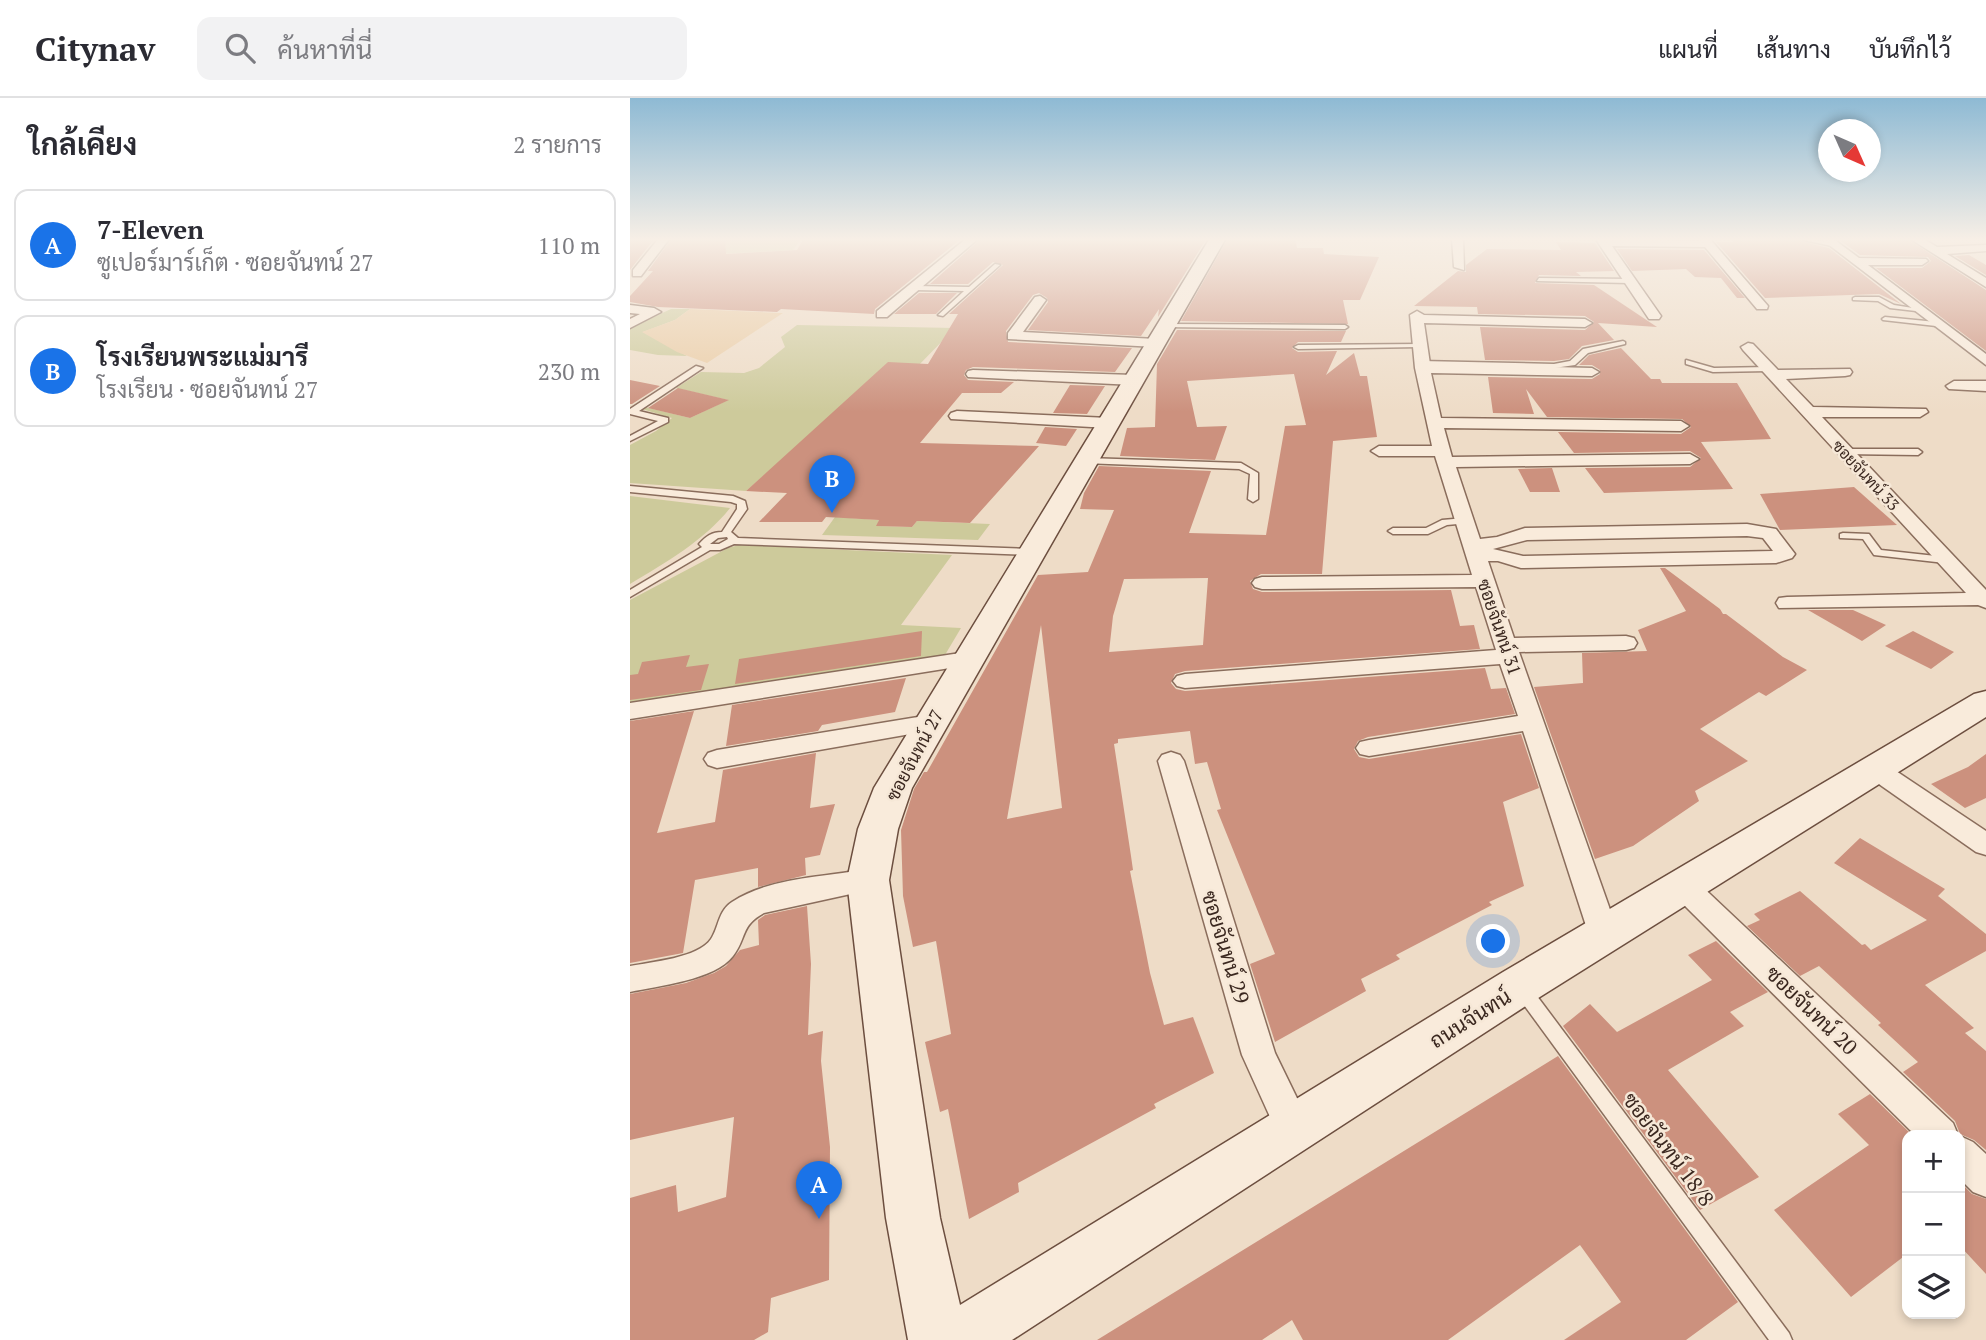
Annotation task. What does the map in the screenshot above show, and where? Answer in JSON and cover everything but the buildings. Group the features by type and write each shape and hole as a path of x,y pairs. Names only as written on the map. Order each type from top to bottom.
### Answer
{"street":[{"path":"882,314 905,296"},
{"name":"ซอยจันทน์ 27","path":"938,1340 913,1219 868,880 878,829 893,788 930,723 1184,296"},
{"path":"1640,296 1654,316"},
{"path":"1753,296 1762,306"},
{"path":"1899,296 1986,361"},
{"path":"1040,300 1013,336 1161,334"},
{"path":"630,309 653,312 630,324"},
{"name":"ซอยจันทน์ 31","path":"1585,323 1417,317 1421,359 1445,456 1474,551 1604,935"},
{"name":"ซอยจันทน์ 33","path":"1748,347 1985,600"},
{"path":"1421,359 1592,372"},
{"path":"1771,372 1845,372"},
{"path":"973,374 1134,380"},
{"path":"1954,386 1986,386"},
{"path":"1807,412 1920,412"},
{"path":"957,416 1109,423"},
{"path":"1436,423 1681,426"},
{"path":"1379,451 1445,456 1690,459"},
{"path":"1747,530 1769,533 1785,554 1776,557 1521,562 1474,551 1525,534 1747,530"},
{"path":"1262,583 1484,581"},
{"path":"1787,603 1985,600"},
{"path":"1185,681 1508,651 1626,643"},
{"path":"630,711 967,659"},
{"name":"ถนนจันทน์","path":"958,1340 1520,986 1986,702"},
{"path":"1369,748 1532,722"},
{"path":"718,759 930,723"},
{"name":"ซอยจันทน์ 29","path":"1171,761 1259,1055 1294,1129"},
{"path":"1875,769 1986,845"},
{"path":"630,979 685,966 719,952 726,942 731,920 741,911 759,902 868,880"},
{"name":"ซอยจันทน์ 20","path":"1683,886 1935,1130"},
{"path":"1965,1159 1986,1180"}],"lane":[{"path":"941,315 962,296"},
{"path":"1854,299 1879,299 1892,307 1916,309"},
{"path":"1885,318 1936,324"},
{"path":"1161,334 1345,327"},
{"path":"1298,347 1421,359 1554,366 1572,363 1586,351 1623,343"},
{"path":"1689,362 1713,370 1771,372"},
{"path":"631,412 699,368"},
{"path":"630,439 665,420 631,412"},
{"path":"1845,452 1918,452"},
{"path":"1086,461 1241,466 1254,474 1253,499"},
{"path":"630,489 733,499 742,503 742,509 722,547 708,547 630,594"},
{"path":"1393,531 1428,531 1441,523 1465,521"},
{"path":"1843,536 1866,536 1878,553 1945,560"},
{"path":"728,537 1032,552"},
{"name":"ซอยจันทน์ 18/8","path":"1520,986 1782,1340"}],"shaded area":[{"path":"671,309 690,309 675,320 643,332 687,356 630,350 630,328"},
{"path":"797,325 955,328 916,368 888,367 746,491 630,483 630,445 656,431 672,418 642,409 645,407 690,418 728,400 676,388 701,372 744,373 759,368 785,347 781,337"},
{"path":"630,496 730,508 697,541 630,584"},
{"path":"835,517 879,520 877,526 912,527 917,521 990,524 978,540 822,535"},
{"path":"739,545 952,555 901,625 961,628 942,660 630,709 630,600 728,548"}],"sand":[{"path":"690,309 783,313 707,363 677,352 642,332 675,320"}],"place":[{"name":"โรงเรียนพระแม่มารี","path":"832,513"},
{"name":"7-Eleven","path":"819,1219"}]}
